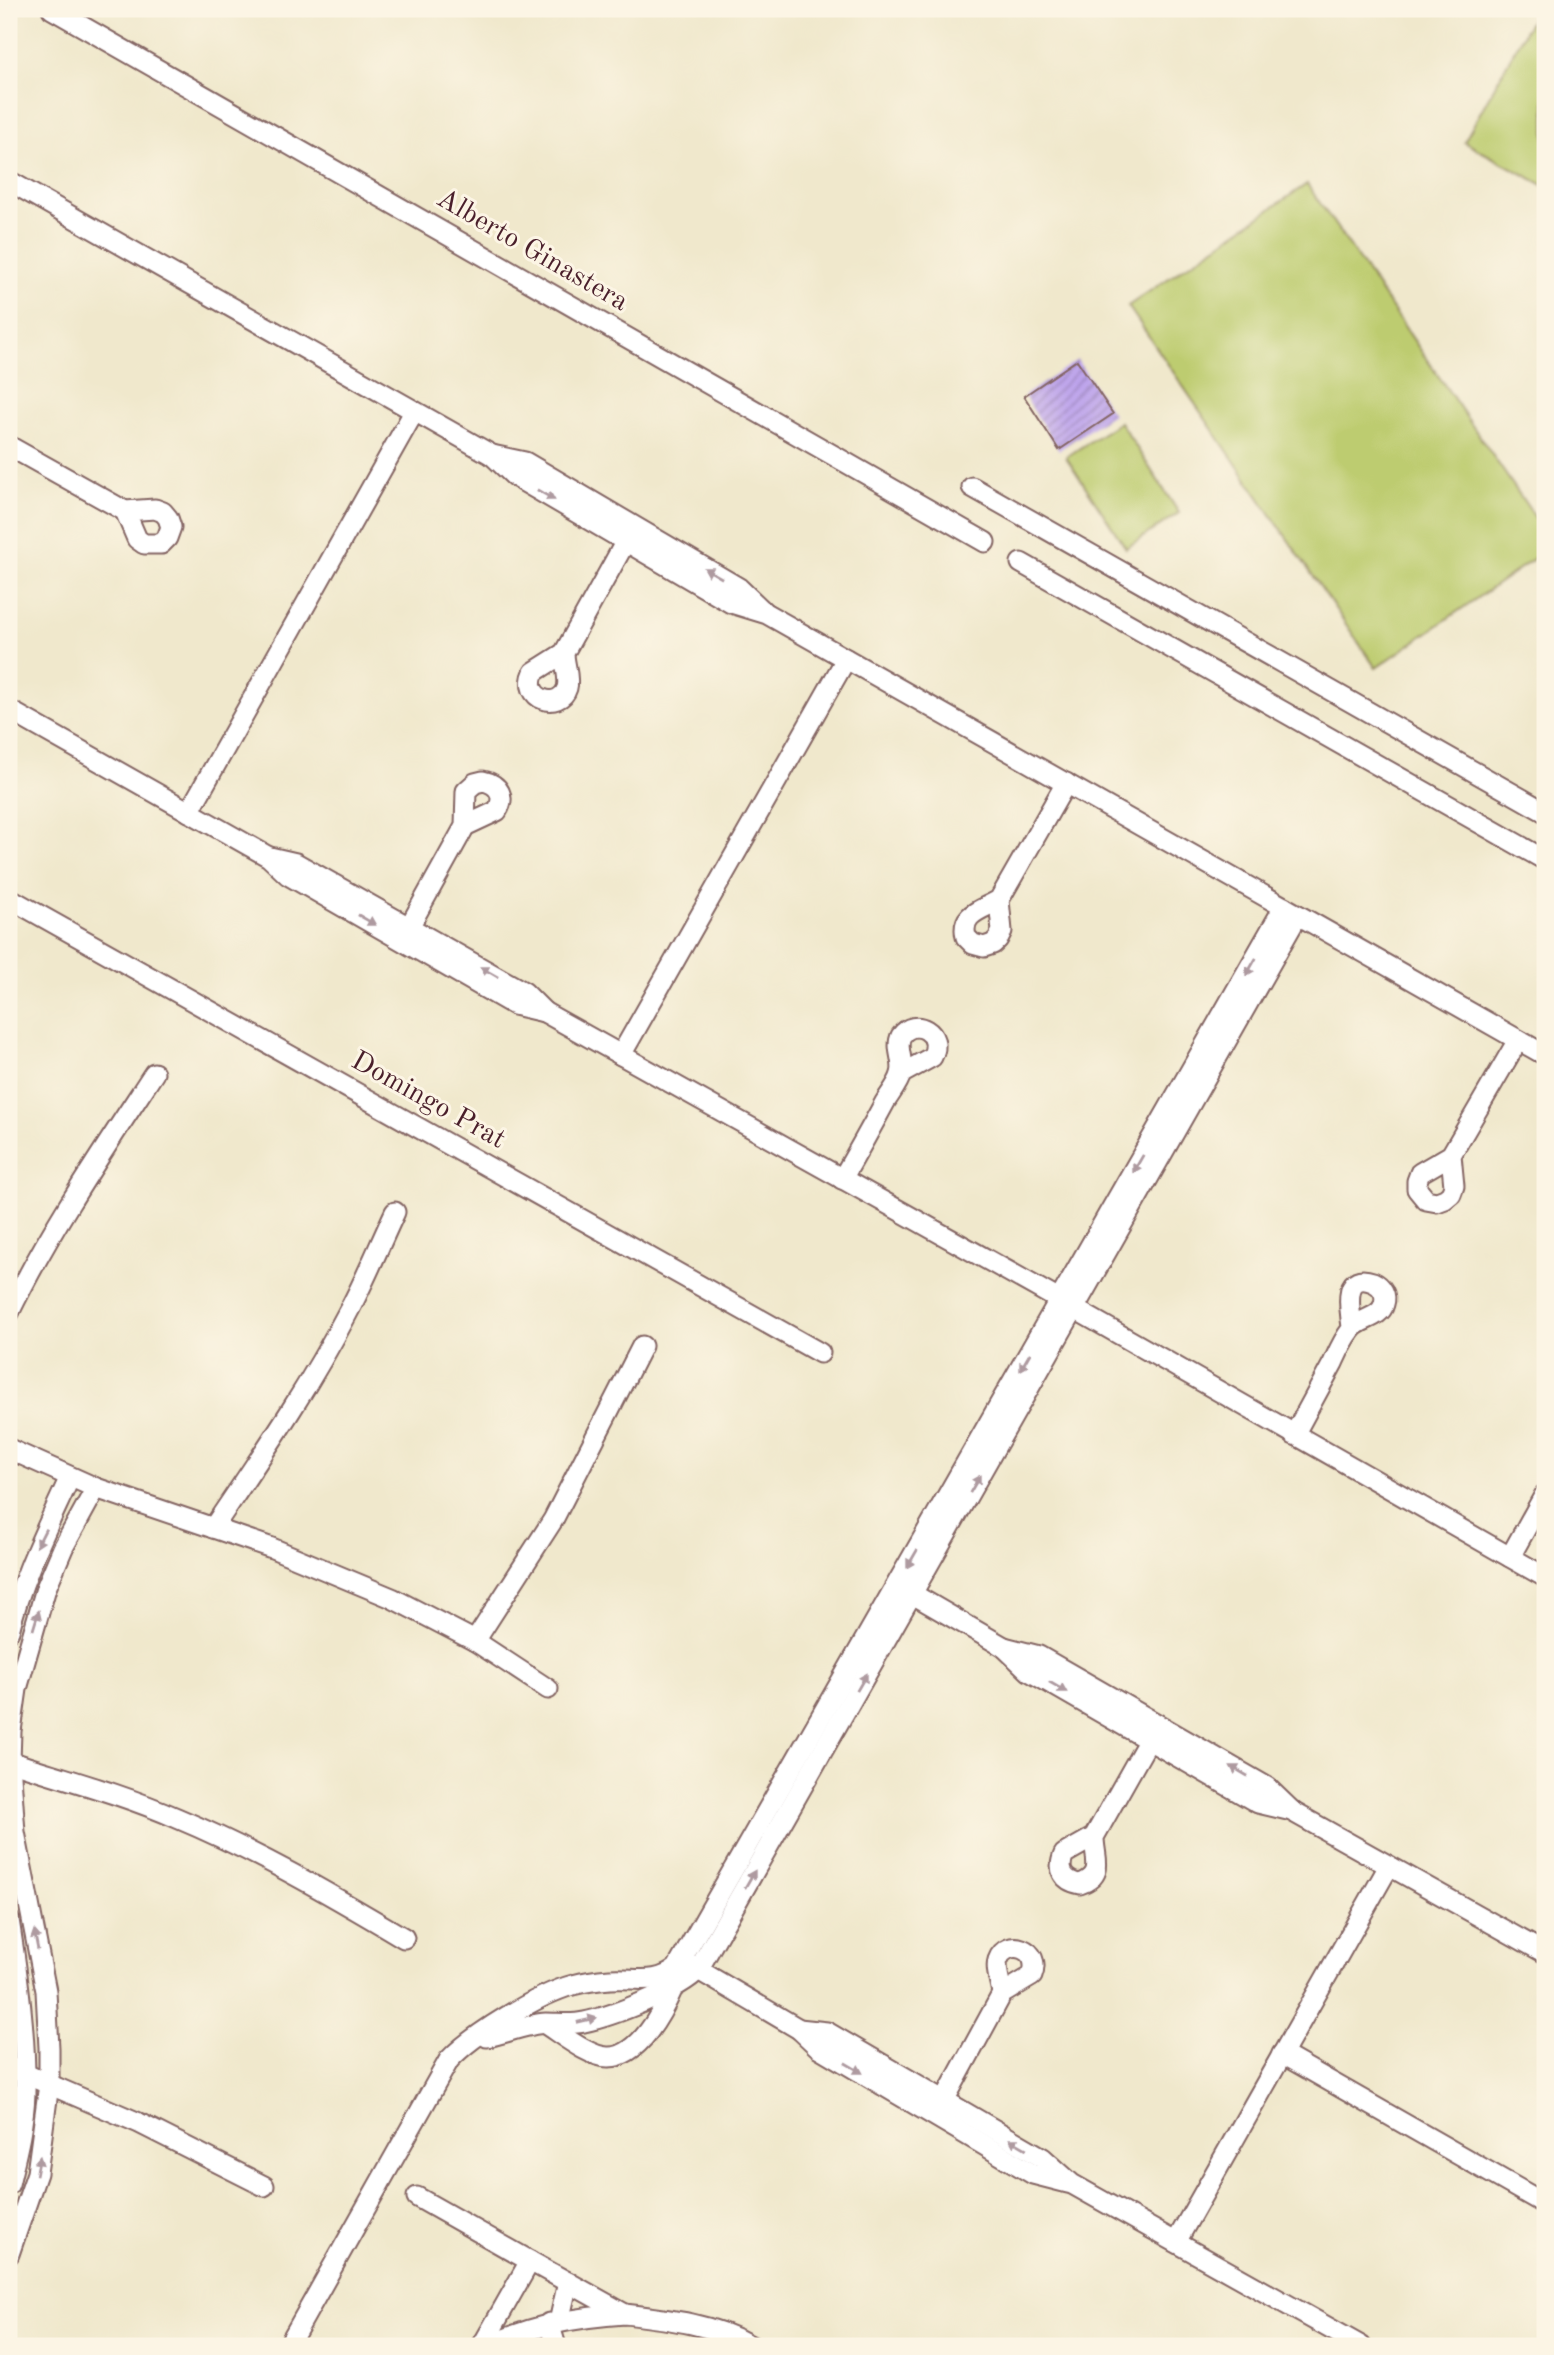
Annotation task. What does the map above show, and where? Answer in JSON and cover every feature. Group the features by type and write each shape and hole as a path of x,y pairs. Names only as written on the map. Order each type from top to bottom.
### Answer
{"street":[{"name":"Alberto Ginastera","path":"52,9 985,542"},
{"path":"9,181 492,455 525,462 630,534 739,588 767,614 1545,1055"},
{"path":"189,812 414,412"},
{"path":"9,446 125,511"},
{"path":"972,487 1545,812"},
{"path":"564,653 630,534"},
{"path":"1021,563 1545,860"},
{"path":"621,1055 846,659"},
{"path":"9,710 269,857 296,863 405,933 524,992 544,1012 1545,1577"},
{"path":"999,900 1066,783"},
{"path":"405,933 465,826"},
{"name":"Domingo Prat","path":"9,898 820,1353"},
{"path":"473,2041 544,2023 584,2022 613,2013 671,1982 690,1979 690,1965 1291,911"},
{"path":"1451,1155 1518,1040"},
{"path":"9,1312 79,1189 154,1073"},
{"path":"842,1179 901,1074"},
{"path":"213,1528 317,1368 349,1312 395,1212"},
{"path":"1294,1435 1352,1328"},
{"path":"475,1641 553,1520 642,1346"},
{"path":"9,1449 96,1488 272,1548 392,1598 475,1641 548,1689"},
{"path":"9,1631 14,1608 35,1549 70,1477"},
{"path":"9,2254 37,2174 49,2084 46,1991 15,1832 9,1762 11,1731 17,1689 34,1625 62,1548 96,1488"},
{"path":"1510,1557 1545,1494"},
{"path":"904,1590 1004,1647 1039,1656 1153,1732 1267,1787 1293,1812 1545,1954"},
{"path":"1094,1838 1153,1732"},
{"path":"9,1762 114,1793 176,1817 304,1879 404,1938"},
{"path":"1176,2242 1389,1866"},
{"path":"9,1920 23,2019 17,2070 25,2095 20,2137 9,2185"},
{"path":"690,1965 799,2029 818,2047 940,2108 1033,2174 1072,2184 1361,2346"},
{"path":"288,2346 449,2060 516,2012 572,1986 611,1979 659,1979 671,1982"},
{"path":"544,2023 582,2048 607,2057 619,2056 631,2049 662,2014 671,1982"},
{"path":"940,2108 1002,1994"},
{"path":"1282,2054 1545,2204"},
{"path":"17,2070 139,2123 264,2186"},
{"path":"416,2197 625,2314"},
{"path":"482,2346 530,2261"},
{"path":"547,2324 568,2282"},
{"path":"508,2301 518,2314 547,2324 556,2346"},
{"path":"489,2346 547,2324 625,2314 717,2330 751,2346"}],"green space":[{"path":"1537,9 1545,9 1545,186 1464,142"},
{"path":"1307,184 1545,532 1545,551 1376,668 1128,306"},
{"path":"1120,422 1179,513 1126,548 1066,457"}],"building":[{"path":"1077,360 1113,414 1059,450 1024,396"}]}
